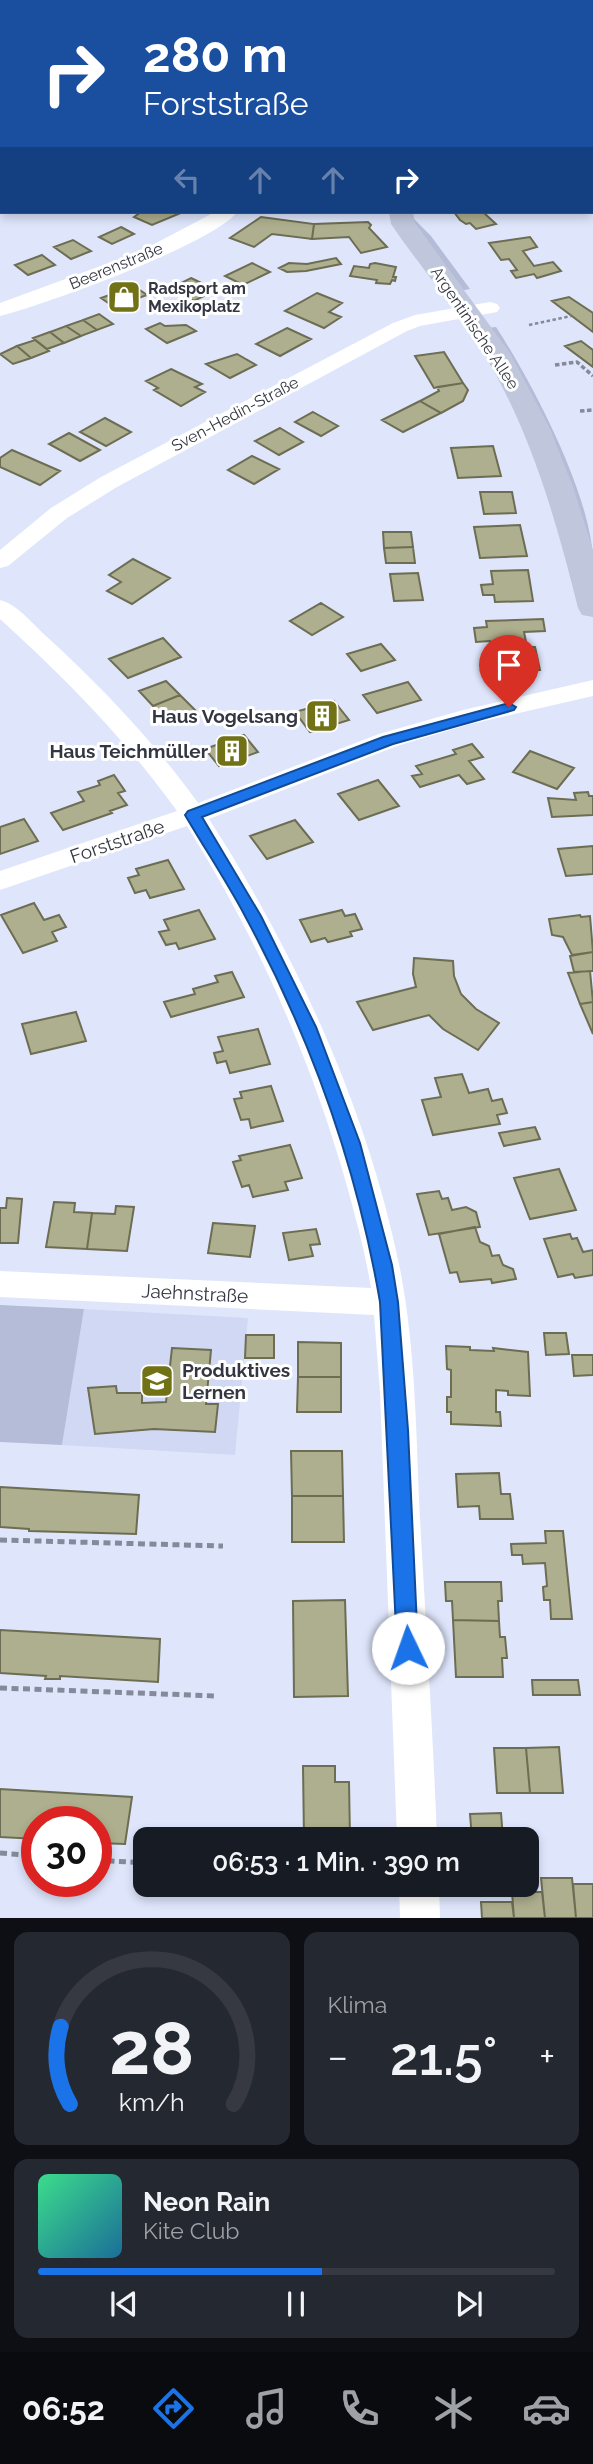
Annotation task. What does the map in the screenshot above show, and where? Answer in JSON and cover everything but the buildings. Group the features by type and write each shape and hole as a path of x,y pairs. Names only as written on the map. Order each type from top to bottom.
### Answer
{"main road":[{"name":"Argentinische Allee","path":"401,214 403,224 537,379 569,444 593,515"},
{"name":"Argentinische Allee","path":"411,214 422,219 458,261 544,443 566,502 593,608"}],"street":[{"name":"Beerenstraße","path":"0,310 126,264 207,226 225,214"},
{"name":"Sven-Hedin-Straße","path":"0,561 59,513 167,449 400,327 415,321 479,310"},
{"path":"0,607 86,686 142,749 193,815 253,916 307,1027 351,1143 384,1272 389,1302 399,1444 415,1827"},
{"name":"Forststraße","path":"0,881 193,815 388,740 463,718 593,688"},
{"name":"Jaehnstraße","path":"0,1284 389,1302"},
{"path":"419,1897 420,1918"}],"path":[{"path":"529,325 571,316"},
{"path":"555,365 577,362 593,376"},
{"path":"580,411 593,410"},
{"path":"0,1540 223,1546"},
{"path":"0,1688 217,1696"},
{"path":"0,1853 21,1855"},
{"path":"112,1861 133,1862"}],"shaded area":[{"path":"414,219 431,236 470,289 459,291 407,220"},
{"path":"496,327 543,409 572,474 583,506 593,563 486,328"},
{"path":"0,1305 84,1309 62,1445 0,1442"},
{"name":"Produktives Lernen","path":"84,1309 248,1318 235,1455 62,1445"}],"place":[{"name":"Radsport am Mexikoplatz","path":"124,297"},
{"name":"Haus Vogelsang","path":"322,716"},
{"name":"Haus Teichmüller","path":"232,751"},
{"name":"Produktives Lernen","path":"157,1381"}],"route":[{"path":"408,1648 398,1430 389,1302 383,1265 351,1143 307,1027 253,916 193,815 388,740 509,707"}]}
